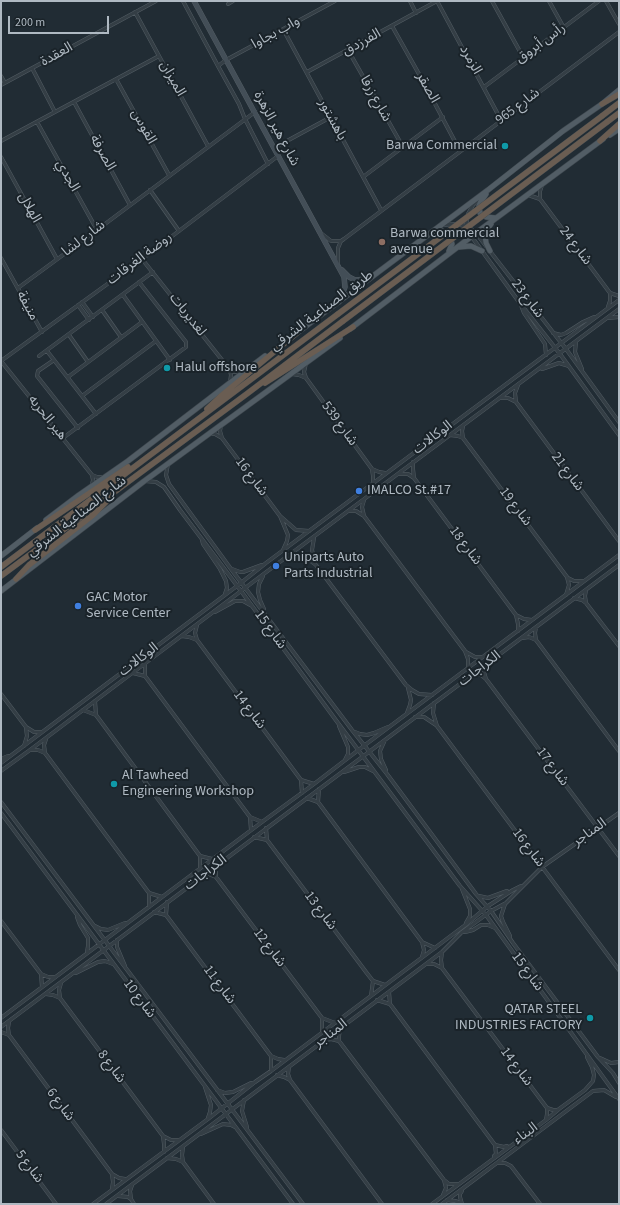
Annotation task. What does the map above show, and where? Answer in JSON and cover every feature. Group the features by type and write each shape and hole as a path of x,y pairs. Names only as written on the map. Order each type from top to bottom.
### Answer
{"highway":[{"path":"602,104 619,94"},
{"name":"طريق الصناعية الشرقي","path":"1,567 619,103"},
{"name":"طريق الصناعية الشرقي","path":"1,576 248,393 619,113"},
{"path":"600,141 619,124"},
{"path":"248,393 281,374 353,327"},
{"path":"194,422 222,395 297,333"},
{"path":"35,530 109,479 156,450"},
{"path":"16,579 29,565 93,515 116,491"}],"main road":[{"name":"طريق الصناعية الشرقي","path":"35,530 56,512 128,461 244,372 488,190 563,130 602,104 619,90"},
{"path":"169,463 328,347 496,218 600,141 619,129"},
{"path":"488,190 480,203 479,210 483,216 496,218"},
{"path":"490,251 486,243 485,235 488,228 496,218"},
{"path":"432,232 443,231 448,234 451,239 451,249 445,257"},
{"path":"456,248 471,246 482,251"},
{"name":"شارع الصناعية الشرقي","path":"1,591 169,463"},
{"name":"شارع الصناعية الشرقي","path":"1,556 35,530"}],"street":[{"name":"العقدة","path":"3,84 156,1"},
{"path":"183,1 240,104 245,119 268,164"},
{"name":"شارع هير الزهرة","path":"194,1 344,277 346,285 339,302"},
{"path":"228,4 233,1"},
{"name":"واب بجاوا","path":"218,66 226,60 335,1"},
{"path":"410,1 416,13"},
{"name":"الفرزدق","path":"307,72 437,1"},
{"name":"الزمرد","path":"437,1 502,120"},
{"path":"492,1 523,57"},
{"path":"549,1 564,28"},
{"name":"رأس أبروق","path":"484,87 599,1"},
{"path":"606,1 619,24"},
{"name":"الميزان","path":"135,12 208,146"},
{"name":"الصقر","path":"392,26 443,117 460,151"},
{"name":"باهشتور","path":"283,29 381,210"},
{"name":"شارع 965","path":"341,241 619,32"},
{"name":"شارع زرقا","path":"348,50 402,147"},
{"path":"1,141 159,56"},
{"path":"32,68 55,112"},
{"path":"1,76 3,84"},
{"name":"القوس","path":"116,79 169,175"},
{"name":"الصرفة","path":"74,102 130,205"},
{"name":"شارع لشا","path":"18,288 255,112"},
{"path":"274,148 331,117"},
{"path":"363,177 443,117"},
{"name":"الجدي","path":"37,122 97,230"},
{"name":"روضة الغرقات","path":"1,361 142,259 278,156"},
{"name":"الهلال","path":"1,157 57,259"},
{"path":"528,195 540,199 542,184"},
{"path":"150,190 179,231"},
{"path":"439,226 452,224 466,226 470,210 488,190"},
{"name":"شارع 24","path":"540,199 610,293"},
{"name":"شارع 23","path":"466,226 473,229 619,422"},
{"name":"شارع 23","path":"466,226 471,237 519,302 556,348 619,435"},
{"path":"318,231 331,241 341,241 338,248 338,266"},
{"name":"منيفة","path":"1,258 42,332"},
{"name":"لغديريات","path":"142,259 231,372"},
{"name":"شارع هير الزهرة","path":"338,266 349,277 355,280 371,278"},
{"path":"39,356 152,272"},
{"path":"64,438 187,346 186,342 139,282"},
{"path":"608,308 610,293 619,296"},
{"path":"123,295 170,360"},
{"name":"الوكالات","path":"1,763 283,550 619,300"},
{"path":"82,302 93,317"},
{"name":"شارع 23","path":"519,302 524,313 545,344 546,355"},
{"path":"78,305 89,320"},
{"name":"الوكالات","path":"1,771 619,309"},
{"path":"102,310 121,337"},
{"name":"الوكالات","path":"552,332 561,335 601,313"},
{"path":"606,319 619,317"},
{"path":"68,377 142,322"},
{"path":"68,335 88,362"},
{"path":"82,396 156,341"},
{"name":"شارع 23","path":"577,341 575,352 584,374"},
{"path":"47,351 96,414"},
{"path":"54,360 38,371 37,376 78,428"},
{"name":"هير الحربه","path":"1,361 92,474"},
{"path":"306,363 304,372 306,378"},
{"name":"الوكالات","path":"537,371 559,363 569,366"},
{"path":"230,383 231,372 244,372"},
{"path":"290,374 297,374 306,378"},
{"name":"شارع 539","path":"306,378 372,469"},
{"path":"516,402 515,393 518,385"},
{"path":"500,398 508,398 516,402"},
{"name":"شارع 21","path":"516,402 619,541"},
{"path":"222,438 220,431 221,425 224,422"},
{"path":"450,435 463,438 462,431 464,425"},
{"path":"205,436 214,434 222,438"},
{"name":"شارع 16","path":"222,438 280,516 296,530 310,531"},
{"name":"شارع 19","path":"463,438 567,577"},
{"path":"413,462 412,469 414,478"},
{"name":"شارع 15","path":"169,463 166,471 169,484 352,730 370,751 476,894 488,906 513,943 598,1057 619,1082"},
{"path":"372,469 378,472 386,473"},
{"path":"372,469 373,483"},
{"path":"92,474 98,477 105,477"},
{"path":"91,486 93,480 92,474"},
{"path":"397,474 404,474 414,478"},
{"name":"شارع 18","path":"414,478 516,615 518,631"},
{"name":"شارع 15","path":"143,482 156,482 164,487 460,886 486,915 619,1099"},
{"path":"364,516 362,507 365,498"},
{"path":"347,512 356,511 364,516 465,651 468,659 468,668"},
{"name":"شارع 16","path":"280,516 288,535 283,550"},
{"path":"315,536 312,550 316,565"},
{"name":"شارع 15","path":"201,538 203,544 220,569 226,581 227,588 224,596"},
{"path":"1,551 12,548"},
{"name":"الكراجات","path":"1,1018 128,921 407,715 619,555"},
{"path":"287,556 300,556 309,559 316,565 406,685 411,700 407,715"},
{"name":"الوكالات","path":"231,569 244,572 266,563"},
{"name":"الكراجات","path":"1,1027 619,565"},
{"name":"شارع 15","path":"265,573 259,584 258,592 260,600 268,616"},
{"path":"567,577 574,581 585,580"},
{"path":"566,595 569,585 567,577"},
{"path":"586,590 586,603"},
{"path":"574,598 582,600 586,603 619,646"},
{"name":"الوكالات","path":"210,615 235,601 242,601 253,607"},
{"path":"516,615 524,619 532,620"},
{"path":"197,625 195,633 197,640"},
{"path":"536,627 534,633 536,640 619,750"},
{"path":"182,636 197,640"},
{"path":"521,638 529,637 536,640"},
{"name":"شارع 14","path":"197,640 301,780"},
{"path":"465,651 472,656 483,657"},
{"path":"145,664 145,676 250,817 262,822"},
{"path":"485,665 484,672 486,678"},
{"path":"133,673 145,676"},
{"path":"474,673 486,678"},
{"name":"شارع 17","path":"486,678 619,856"},
{"path":"406,685 419,694 432,695"},
{"path":"1,694 26,727 34,732 43,732"},
{"path":"95,701 96,715 200,856 200,868"},
{"name":"شارع 16","path":"434,703 433,717 437,726 619,970"},
{"path":"83,710 96,715"},
{"name":"شارع 16","path":"415,717 424,718 437,726"},
{"name":"شارع 15","path":"338,723 348,747 348,754 344,761"},
{"name":"الكراجات","path":"352,730 360,734 367,735 393,725"},
{"path":"23,747 27,736 26,727"},
{"name":"شارع 15","path":"387,774 381,759 380,751 383,743 388,737"},
{"path":"46,738 44,745 45,752 149,893 149,906"},
{"path":"30,750 45,752"},
{"name":"الوكالات","path":"1,759 12,755"},
{"path":"1,774 7,766"},
{"name":"الكراجات","path":"340,773 359,767 365,767 375,772"},
{"path":"302,793 301,780 314,784"},
{"path":"318,802 319,789"},
{"path":"307,798 318,802 422,942 424,950 422,957"},
{"name":"شارع 10","path":"1,799 7,810"},
{"name":"شارع 10","path":"1,802 303,1204"},
{"name":"المناجر","path":"106,1204 340,1027 426,965 442,952 461,933 491,911 506,903 542,867 619,813"},
{"name":"شارع 10","path":"1,814 294,1204"},
{"path":"250,817 251,830"},
{"path":"254,837 267,840 266,828"},
{"name":"شارع 13","path":"267,840 373,981"},
{"path":"200,856 212,859"},
{"path":"206,873 216,877 216,865"},
{"name":"شارع 12","path":"216,877 322,1018"},
{"name":"المناجر","path":"476,894 483,898 488,898 524,885"},
{"name":"شارع 15","path":"460,886 470,910 469,919 464,926"},
{"name":"المناجر","path":"93,1204 336,1023 464,926 482,910 513,890"},
{"path":"149,893 162,897"},
{"path":"154,912 166,914 167,902"},
{"name":"شارع 15","path":"506,903 502,912 502,919 513,943"},
{"name":"شارع 10","path":"75,913 88,938 88,946 85,954"},
{"name":"شارع 11","path":"166,914 271,1056"},
{"path":"1,921 41,974 48,977 55,977"},
{"name":"الكراجات","path":"92,924 101,929 108,930 128,921"},
{"name":"المناجر","path":"461,933 473,930 481,925 488,925 496,929"},
{"name":"شارع 10","path":"117,940 117,947 126,970"},
{"path":"422,942 435,948"},
{"path":"442,952 442,968"},
{"name":"الكراجات","path":"72,974 98,962 105,961 114,965"},
{"path":"426,965 434,964 442,968"},
{"name":"شارع 14","path":"442,968 547,1108"},
{"path":"41,974 42,987"},
{"path":"371,996 373,981 385,985"},
{"path":"60,998 59,990 62,982"},
{"path":"389,992 390,1004 495,1145 496,1154 492,1159"},
{"path":"45,994 60,998"},
{"name":"شارع 8","path":"60,998 163,1136"},
{"path":"377,1000 390,1004"},
{"path":"322,1032 322,1018 336,1023"},
{"path":"1,1032 9,1035 9,1021"},
{"path":"340,1027 338,1036 339,1041 444,1180 449,1184 459,1183"},
{"name":"شارع 6","path":"9,1035 112,1174"},
{"path":"322,1041 331,1039 339,1041"},
{"name":"البناء","path":"432,1204 585,1090 593,1081 594,1075 584,1051"},
{"path":"271,1071 271,1056 285,1060"},
{"path":"598,1057 611,1063 619,1062"},
{"path":"289,1067 288,1074 290,1080 382,1204"},
{"path":"277,1075 290,1080"},
{"name":"المناجر","path":"217,1090 233,1092 255,1082"},
{"name":"شارع 10","path":"204,1084 211,1105 208,1119"},
{"name":"البناء","path":"442,1204 593,1091 604,1090 619,1099"},
{"name":"شارع 10","path":"244,1099 242,1114 250,1132"},
{"path":"546,1120 547,1108 556,1110 559,1109"},
{"name":"المناجر","path":"200,1134 223,1124 231,1125 237,1128"},
{"name":"شارع 5","path":"1,1130 56,1204"},
{"path":"163,1136 171,1140 179,1140"},
{"path":"163,1136 164,1152"},
{"path":"495,1145 504,1147 510,1146"},
{"path":"183,1147 183,1162 214,1204"},
{"path":"167,1158 176,1159 183,1162"},
{"path":"497,1163 505,1163 511,1166 540,1204"},
{"path":"112,1174 119,1178 126,1179"},
{"path":"112,1174 112,1189"},
{"path":"442,1197 446,1188 444,1180"},
{"path":"132,1184 130,1191 131,1199 134,1204"},
{"path":"461,1204 460,1194 463,1188"},
{"path":"116,1196 124,1196 131,1199"},
{"path":"447,1200 455,1201 461,1204"}],"place":[{"name":"Barwa Commercial","path":"505,146"},
{"name":"Barwa commercial avenue","path":"382,242"},
{"name":"Halul offshore","path":"167,368"},
{"name":"IMALCO St.#17","path":"359,491"},
{"name":"Uniparts Auto Parts Industrial","path":"276,566"},
{"name":"GAC Motor Service Center","path":"78,606"},
{"name":"Al Tawheed Engineering Workshop","path":"114,784"},
{"name":"QATAR STEEL INDUSTRIES FACTORY","path":"590,1018"}]}
